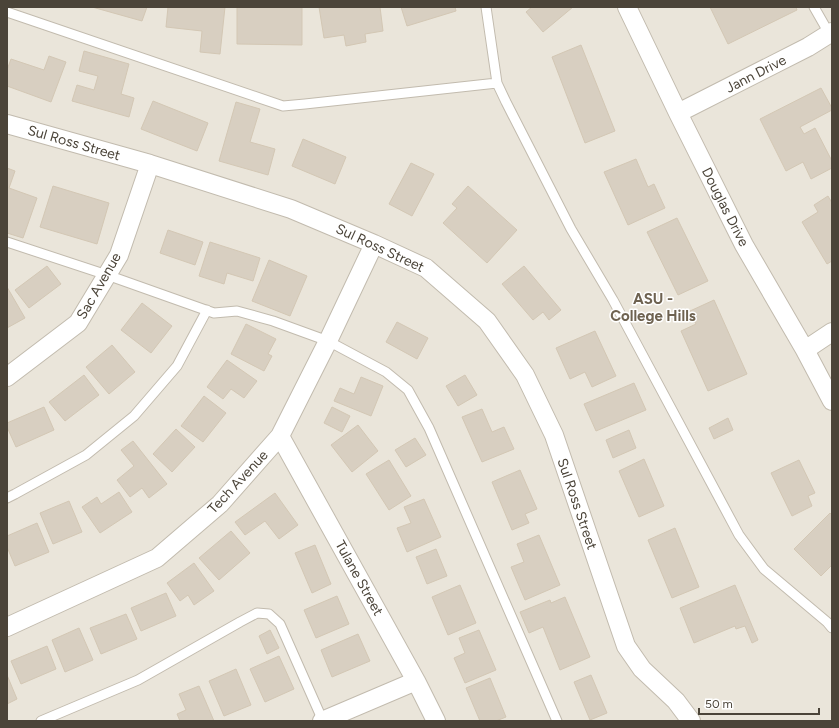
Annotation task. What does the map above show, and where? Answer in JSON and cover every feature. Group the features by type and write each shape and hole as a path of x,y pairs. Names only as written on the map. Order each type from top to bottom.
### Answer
{"street":[{"name":"Douglas Drive","path":"627,7 744,245 805,350 832,401"},
{"name":"Jann Drive","path":"678,113 831,35"},
{"name":"Sul Ross Street","path":"7,124 150,164 291,210 374,244 426,268 486,322 525,375 554,435 626,646 642,669 676,701 691,721"},
{"name":"Sac Avenue","path":"7,376 78,323 119,255 150,164"},
{"name":"Tech Avenue","path":"7,627 157,558 220,504 280,436 328,341 374,244"},
{"path":"805,350 832,332"},
{"name":"Tulane Street","path":"280,436 416,681 436,721"},
{"path":"323,721 416,681"}],"lane":[{"path":"486,7 497,83 571,229 613,300 738,534 764,569 827,622 832,628"},
{"path":"814,7 831,35"},
{"path":"7,12 283,106 313,104 497,83"},
{"path":"7,242 107,275 214,313 238,311 272,321 328,341 386,372 408,390 429,428 557,721"},
{"path":"7,498 86,455 134,416 177,366 207,310"},
{"path":"41,721 138,680 240,622 257,614 270,614 280,624 323,721"}],"shaded area":[{"path":"7,7 832,7 832,721 7,721"}],"building":[{"path":"92,7 147,7 142,21"},
{"path":"168,7 225,7 220,54 200,52 202,31 166,27"},
{"path":"237,7 302,7 302,45 237,44"},
{"path":"319,7 380,7 383,31 365,34 366,42 346,46 344,35 324,38"},
{"path":"401,7 455,7 456,11 407,26"},
{"path":"532,7 573,7 543,32 526,12"},
{"path":"710,7 796,7 797,10 728,44"},
{"path":"581,45 615,131 585,143 552,57"},
{"path":"84,51 129,64 121,94 134,98 129,117 72,101 77,85 94,90 98,76 79,71"},
{"path":"49,56 66,62 51,102 7,86 7,70 11,59 44,70"},
{"path":"821,88 832,110 800,127 804,134 815,128 832,161 832,168 811,179 803,162 786,171 760,119"},
{"path":"153,101 208,123 197,151 141,129"},
{"path":"236,102 260,109 250,142 275,149 268,175 219,161"},
{"path":"303,139 346,157 335,184 292,166"},
{"path":"636,159 648,187 654,184 665,208 628,225 604,172"},
{"path":"411,163 434,174 412,216 389,204"},
{"path":"7,168 15,171 9,188 37,198 23,238 7,233"},
{"path":"53,186 109,203 97,244 40,227"},
{"path":"468,186 517,230 487,263 443,223 457,208 452,204"},
{"path":"828,196 832,203 832,261 827,264 802,222 818,212 814,205"},
{"path":"677,218 708,281 678,295 647,232"},
{"path":"168,230 203,242 195,265 160,253"},
{"path":"210,242 260,258 253,281 227,273 224,284 199,276"},
{"path":"269,260 307,276 290,316 252,301"},
{"path":"47,266 61,284 29,308 15,290"},
{"path":"524,266 561,310 549,320 543,312 533,320 502,284"},
{"path":"7,287 25,318 7,328"},
{"path":"714,300 747,374 708,391 681,331 696,324 690,311"},
{"path":"142,303 172,326 151,353 121,330"},
{"path":"397,322 428,338 417,359 386,342"},
{"path":"246,324 276,339 268,354 272,356 264,371 231,354"},
{"path":"595,331 616,376 592,387 585,372 570,379 556,348"},
{"path":"112,345 135,372 109,394 86,367"},
{"path":"227,360 257,381 244,398 231,389 223,399 207,387"},
{"path":"84,375 99,395 65,421 49,402"},
{"path":"465,375 477,395 458,406 446,386"},
{"path":"361,377 383,386 371,416 334,401 340,388 354,394"},
{"path":"634,383 646,410 596,431 584,404"},
{"path":"204,396 226,413 203,442 181,426"},
{"path":"44,407 54,430 16,447 7,427 7,423"},
{"path":"332,407 350,416 342,432 324,423"},
{"path":"482,409 492,432 504,427 514,449 482,462 462,417"},
{"path":"728,418 733,430 714,439 709,428"},
{"path":"358,425 378,451 352,472 331,445"},
{"path":"176,429 195,447 172,472 153,454"},
{"path":"629,430 636,448 613,458 606,440"},
{"path":"415,438 426,455 406,467 395,450"},
{"path":"133,441 167,484 149,498 142,488 130,497 117,480 134,466 121,450"},
{"path":"644,459 664,506 639,517 619,471"},
{"path":"389,460 411,496 389,510 366,474"},
{"path":"799,460 815,493 808,496 812,506 792,516 771,473"},
{"path":"520,470 537,509 525,514 529,523 512,530 492,482"},
{"path":"119,492 132,512 100,533 82,507 97,497 101,504"},
{"path":"275,493 298,525 279,539 265,521 245,535 235,522"},
{"path":"424,499 441,537 407,552 397,528 411,523 404,507"},
{"path":"69,501 82,532 53,544 40,513"},
{"path":"830,513 832,515 832,565 821,576 794,549"},
{"path":"37,523 49,552 15,566 7,547 7,536"},
{"path":"675,528 699,587 672,598 648,540"},
{"path":"231,531 250,553 219,580 199,558"},
{"path":"539,535 560,585 525,600 511,567 524,562 517,544"},
{"path":"315,545 331,584 312,593 295,553"},
{"path":"436,549 447,576 427,584 416,557"},
{"path":"194,563 214,591 194,605 188,595 180,601 167,583"},
{"path":"460,585 476,623 448,635 432,597"},
{"path":"735,585 758,640 752,643 745,626 736,629 735,626 694,643 680,608"},
{"path":"166,593 176,616 141,631 131,608"},
{"path":"337,596 349,624 316,638 304,610"},
{"path":"565,597 590,657 560,670 543,627 529,633 520,612 550,600 551,603"},
{"path":"126,614 137,639 101,654 90,628"},
{"path":"79,628 93,660 65,672 52,640"},
{"path":"270,630 279,648 267,654 259,636"},
{"path":"479,630 496,670 465,683 454,658 465,653 459,638"},
{"path":"358,634 370,661 332,677 321,650"},
{"path":"47,646 56,669 21,684 11,661"},
{"path":"279,656 294,689 265,702 250,669"},
{"path":"236,669 251,705 224,716 209,681"},
{"path":"7,675 17,699 7,704"},
{"path":"591,675 607,713 590,720 574,682"},
{"path":"490,678 506,717 496,721 480,721 466,688"},
{"path":"199,686 214,721 180,721 177,714 186,710 179,694"}],"district":[{"name":"ASU - College Hills","path":"653,308"}]}
